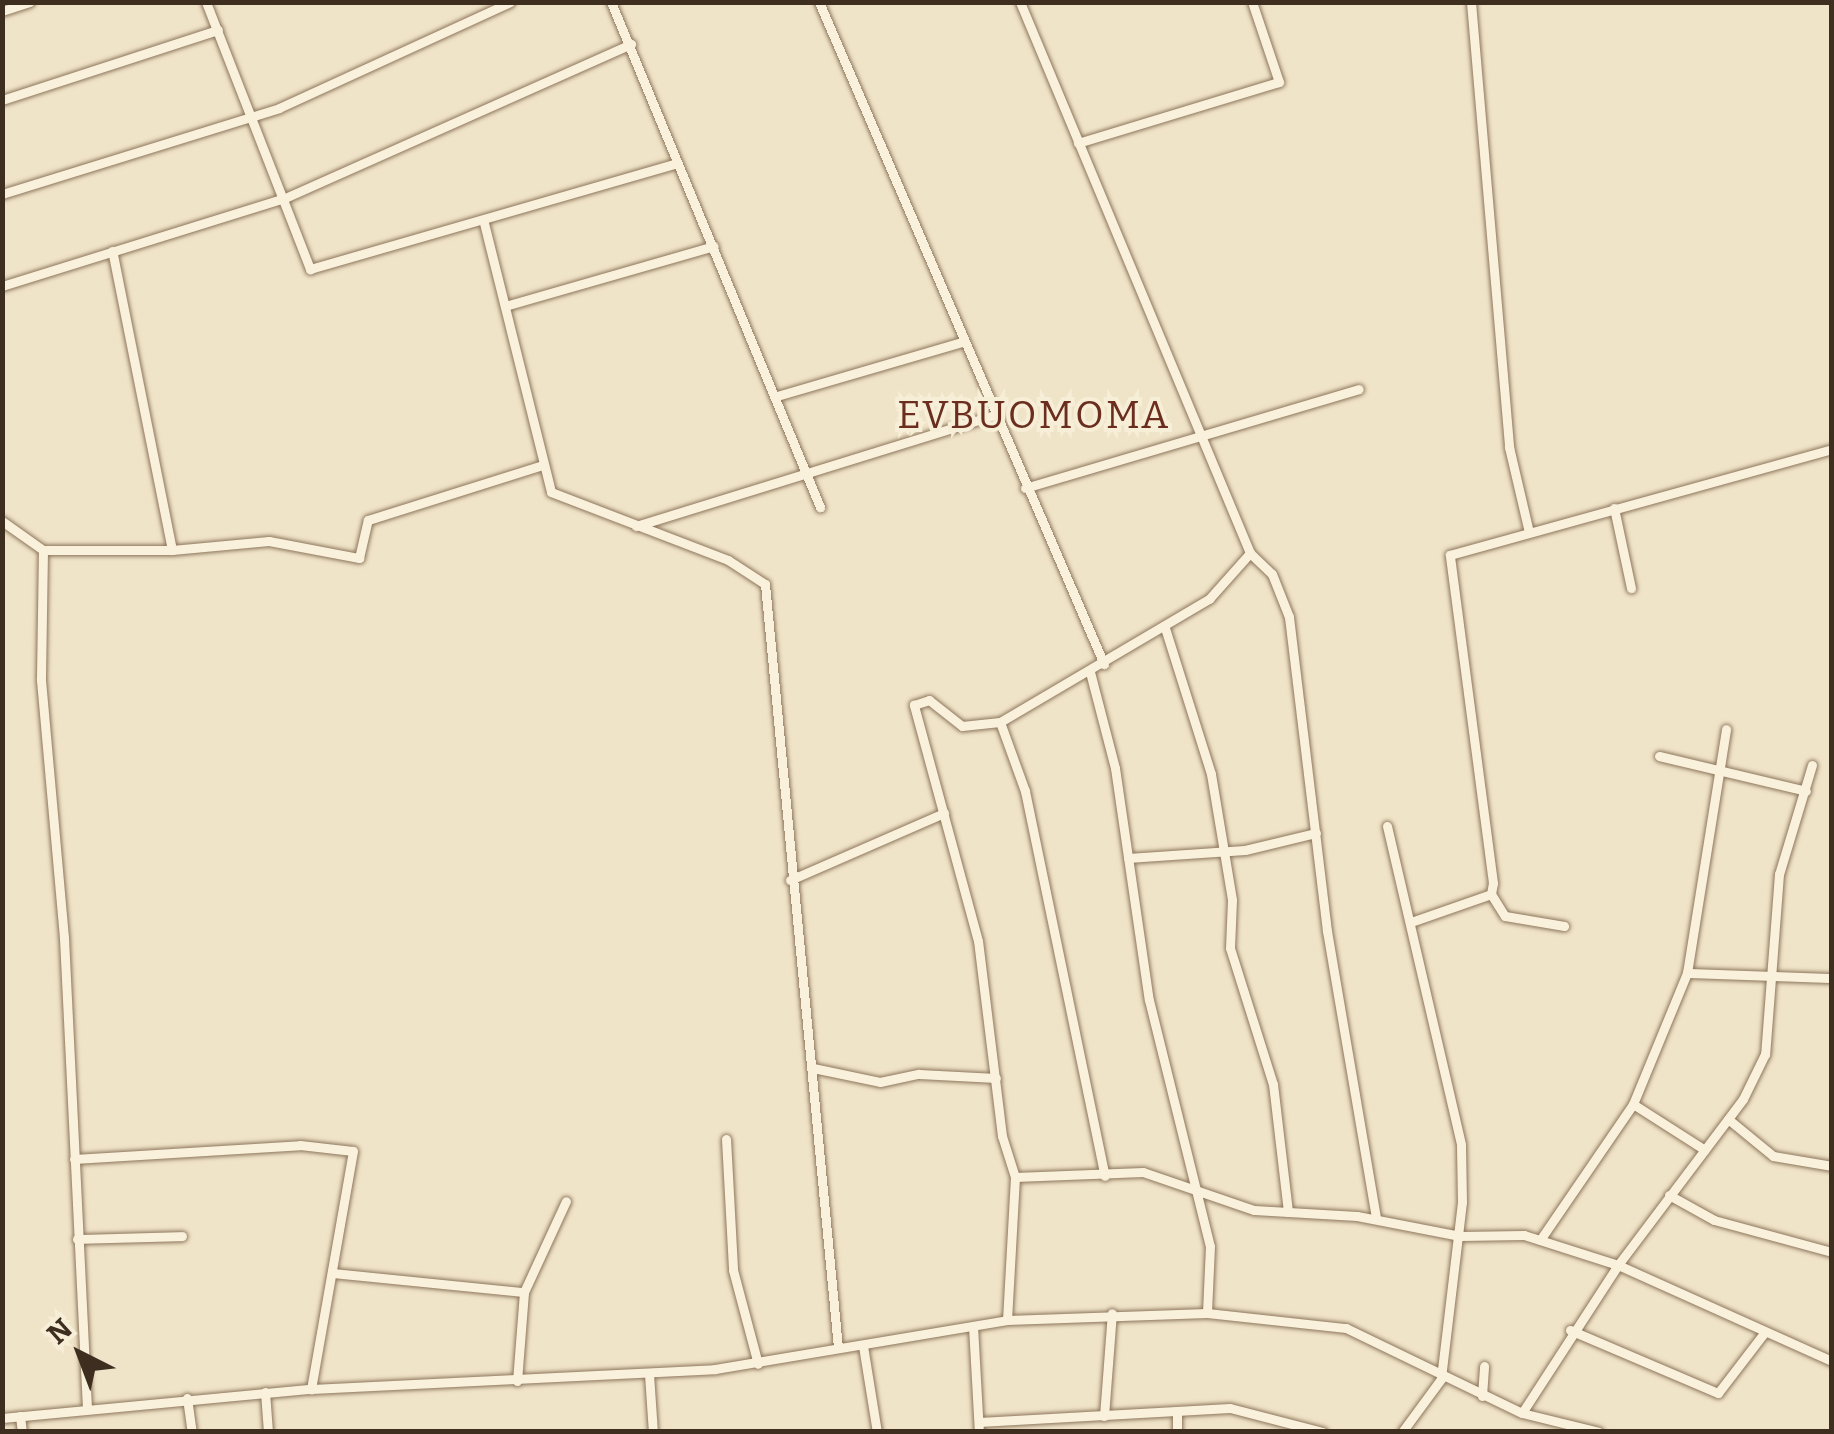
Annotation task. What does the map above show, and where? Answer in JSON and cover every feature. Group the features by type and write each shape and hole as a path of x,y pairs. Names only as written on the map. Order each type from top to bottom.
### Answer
{"street":[{"path":"2,11 30,2"},
{"path":"206,2 310,270 484,223 678,162"},
{"path":"2,194 252,115 510,2"},
{"path":"612,2 820,507"},
{"path":"820,2 962,342 1104,664"},
{"path":"1020,2 1250,553 1272,574 1290,617 1316,833 1376,1219"},
{"path":"1078,143 1278,82 1252,2"},
{"path":"1470,2 1509,447 1528,528"},
{"path":"2,100 218,30"},
{"path":"2,286 285,198 631,44"},
{"path":"484,223 542,465 556,497 750,570 766,584 790,880 838,1348"},
{"path":"505,306 714,246"},
{"path":"112,251 172,550"},
{"path":"776,396 962,342"},
{"path":"1025,488 1359,389"},
{"path":"636,526 995,415"},
{"path":"1564,926 1505,916 1491,894 1468,653 1448,562 1456,550 1528,528 1832,449"},
{"path":"2,522 42,550 172,550 269,540 359,558 368,520 542,465"},
{"path":"1614,508 1630,588"},
{"path":"42,550 41,680 87,1406"},
{"path":"1007,1320 1016,1177 996,1078 978,941 914,705 930,700 962,726 1000,722 1165,628 1235,576 1250,553"},
{"path":"1165,628 1212,774 1230,948 1273,1084 1288,1212"},
{"path":"1090,672 1128,858 1149,1000 1210,1246 1207,1312"},
{"path":"1000,722 1025,791 1104,1176"},
{"path":"1540,1240 1633,1104 1687,973 1726,729"},
{"path":"1660,756 1806,792"},
{"path":"1522,1414 1570,1330 1728,1120 1765,1054 1779,874 1812,766"},
{"path":"790,880 944,813"},
{"path":"1386,826 1460,1145 1460,1236 1441,1379 1402,1432"},
{"path":"1128,858 1222,848 1245,850 1316,833"},
{"path":"1411,922 1491,894"},
{"path":"1687,973 1832,978"},
{"path":"812,1068 880,1082 919,1074 996,1078"},
{"path":"1633,1104 1705,1150"},
{"path":"1728,1120 1773,1156 1832,1166"},
{"path":"726,1139 733,1270 758,1364"},
{"path":"74,1159 350,1148 352,1178 311,1389"},
{"path":"1016,1177 1163,1175 1200,1194 1288,1212 1376,1219 1460,1236 1540,1240 1618,1265 1832,1361"},
{"path":"1669,1195 1714,1220 1832,1252"},
{"path":"517,1381 524,1292 566,1201"},
{"path":"77,1239 182,1236"},
{"path":"332,1272 524,1292"},
{"path":"2,1418 87,1406 265,1392 648,1374 758,1364 1007,1320 1207,1312 1346,1328 1441,1379 1522,1414 1600,1432"},
{"path":"1104,1416 1112,1313"},
{"path":"974,1326 979,1427 1177,1411 1242,1410 1323,1432"},
{"path":"1570,1330 1718,1393 1764,1333"},
{"path":"864,1346 877,1432"},
{"path":"1482,1396 1484,1366"},
{"path":"648,1374 653,1432"},
{"path":"265,1392 268,1432"},
{"path":"187,1398 192,1432"},
{"path":"1177,1411 1178,1432"},
{"path":"20,1416 22,1432"}],"district":[{"name":"EVBUOMOMA","path":"1034,416"}]}
